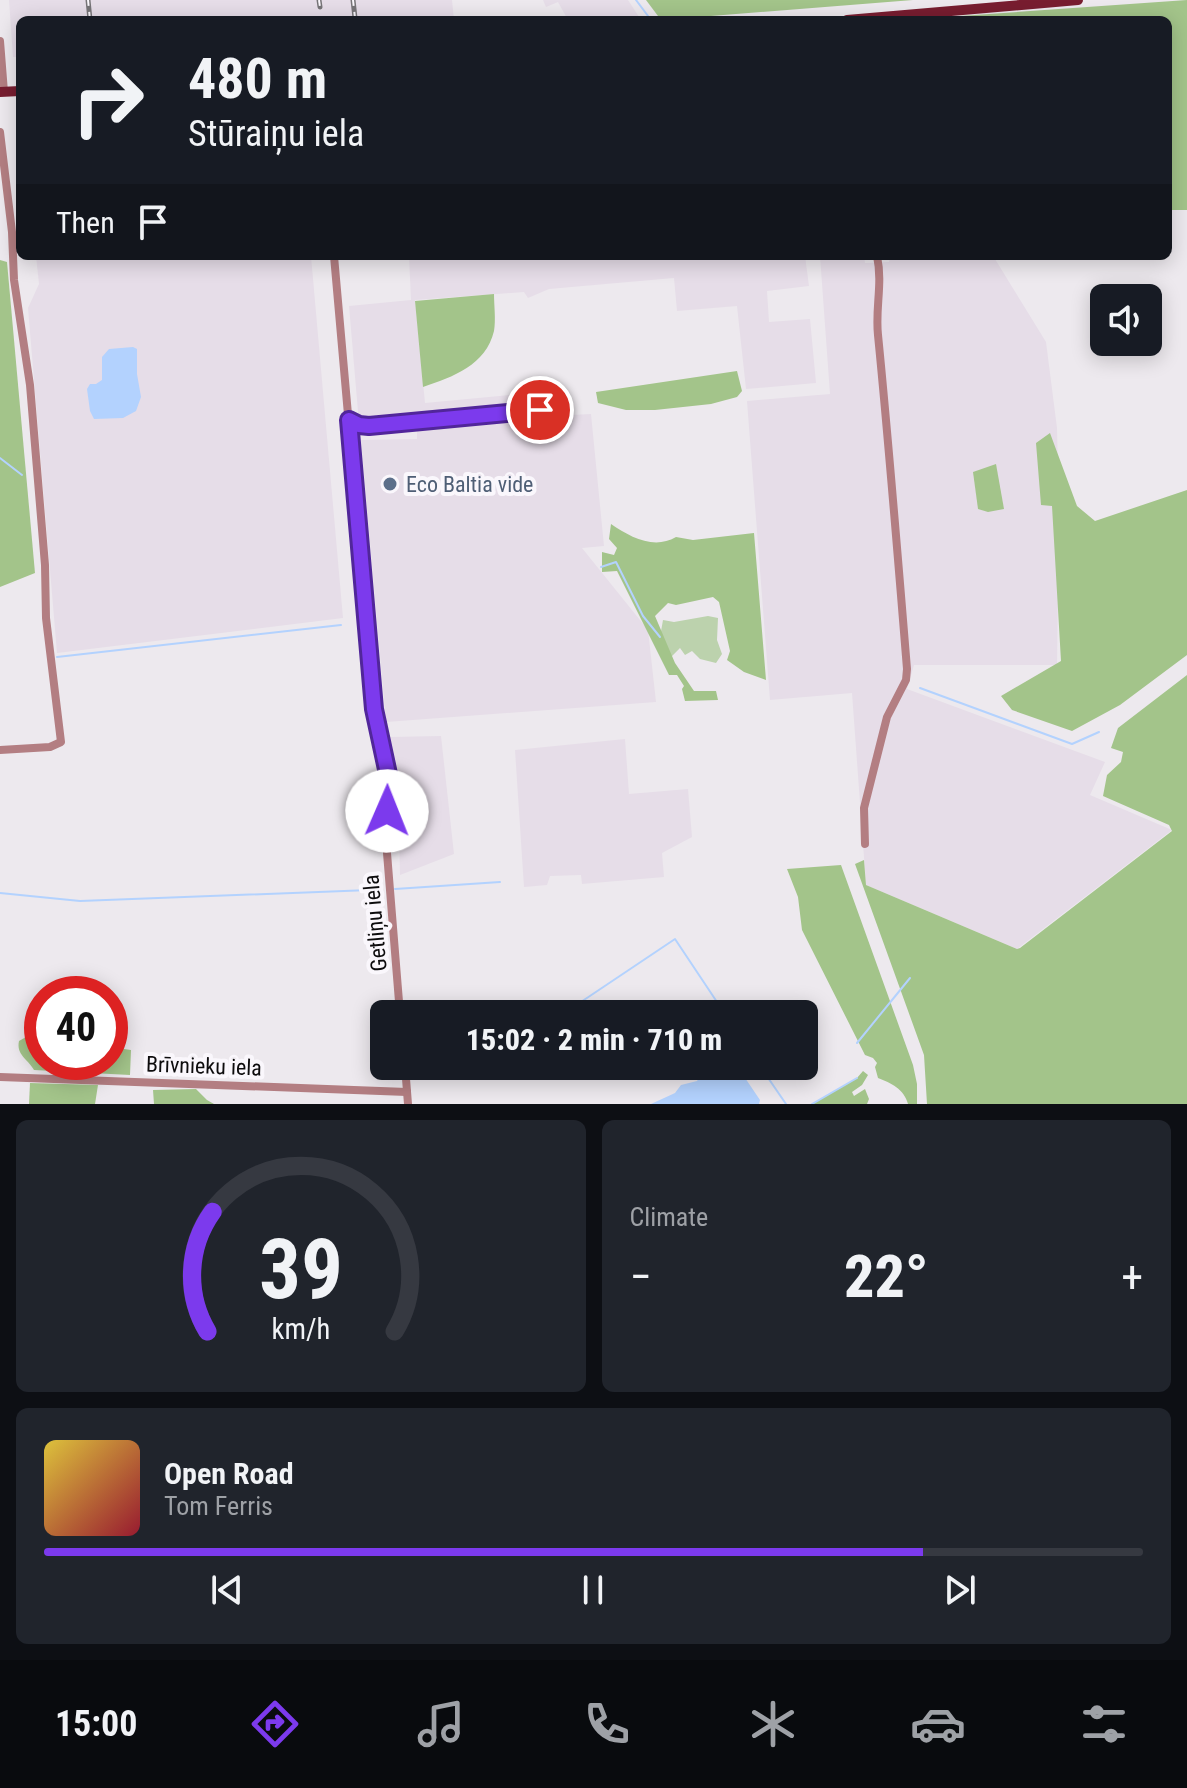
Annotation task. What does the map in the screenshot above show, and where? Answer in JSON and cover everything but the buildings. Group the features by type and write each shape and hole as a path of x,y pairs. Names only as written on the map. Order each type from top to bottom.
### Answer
{"main road":[{"path":"920,16 1078,0"}],"street":[{"path":"0,41 2,92"},
{"path":"0,132 12,232 14,280 30,385 45,565 46,618 61,742 50,747 0,750"},
{"name":"Getliņu iela","path":"334,260 374,709 388,774 387,842 399,1000"},
{"path":"865,844 864,808 887,717 906,680 907,669 877,328 881,290 877,260"},
{"path":"349,420 369,426 544,410"},
{"name":"Brīvnieku iela","path":"0,1077 409,1100"},
{"path":"407,1080 409,1100"}],"shaded area":[{"path":"9,0 452,0 454,16 16,16 16,57 13,57"},
{"path":"543,0 628,0 638,16 566,16 558,2 546,7"},
{"path":"36,260 311,260 343,618 57,653 28,308 39,284"},
{"path":"409,260 806,260 809,286 767,291 769,322 810,319 816,383 746,389 737,306 677,311 674,278 549,289 528,298 524,292 415,300 425,403 530,393 532,408 359,423 349,306 411,300"},
{"path":"820,260 865,260 865,263 889,260 996,260 1046,342 1057,428 1057,665 914,665 907,689 1105,762 1090,795 1172,830 1017,949 866,885 852,693 770,700 747,401 830,394"},
{"path":"591,414 604,546 582,548 648,630 656,702 386,722 361,440 417,439 417,428 540,418 542,425 552,423 552,416"},
{"path":"441,736 454,854 400,875 398,770 390,737"},
{"path":"625,739 629,794 688,789 692,837 662,853 664,877 582,884 581,875 550,876 547,885 524,887 515,750"}],"green space":[{"path":"646,0 913,0 711,16 658,16"},
{"path":"1187,0 1187,210 1172,210 1172,16 960,16"},
{"path":"0,260 7,262 35,573 0,587"},
{"path":"494,294 494,331 484,353 457,374 423,387 415,301"},
{"path":"737,371 742,391 737,397 711,404 626,410 598,403 596,392"},
{"path":"1050,433 1077,506 1095,521 1187,490 1187,655 1120,705 1072,731 1012,710 1001,696 1061,661 1052,506 1041,505 1036,443"},
{"path":"996,464 1004,509 988,512 978,509 973,472"},
{"path":"611,524 634,537 651,542 676,537 693,540 754,533 766,680 744,672 727,660 730,651 719,602 713,597 676,605 668,603 655,616 675,663 694,691 716,691 718,700 685,701 684,686 677,675 669,675 617,571 602,572 602,552 614,555 617,548 609,539"},
{"path":"708,616 718,618 717,640 722,654 716,663 700,659 692,651 685,655 680,648 670,658 660,637 663,620 674,622"},
{"path":"1187,675 1187,1104 927,1104 924,1055 855,864 864,860 866,885 1020,948 1172,831 1169,825 1103,796 1107,775 1121,762 1123,752 1111,748 1118,728"},
{"path":"841,865 913,1065 917,1104 908,1104 900,1090 878,1078 877,1063 865,1055 802,930 798,897 787,869"},
{"path":"24,1038 24,1058 19,1050 19,1041"},
{"path":"128,1050 131,1050 128,1075"},
{"path":"863,1071 868,1075 862,1085 852,1092 854,1096 865,1089 869,1099 867,1104 812,1104 857,1078"},
{"path":"30,1083 98,1085 95,1104 29,1104"},
{"path":"196,1089 214,1104 154,1104 153,1090"}],"water":[{"path":"109,349 137,349 141,397 136,411 123,418 94,419 87,389 90,384 102,380 102,357"},
{"path":"746,1080 760,1100 759,1104 651,1104 675,1093 681,1085 697,1081"}],"waterway":[{"path":"636,0 648,16"},
{"path":"0,458 22,475"},
{"path":"601,567 616,562 643,616 660,637"},
{"path":"57,657 341,625"},
{"path":"920,688 1072,744 1099,732"},
{"path":"395,889 500,882"},
{"path":"0,893 80,901 370,890"},
{"path":"584,1000 675,939 716,1000"},
{"path":"857,1043 910,978"},
{"path":"812,1104 857,1078"},
{"path":"770,1080 786,1104"}],"railway":[{"path":"88,0 90,16"},
{"path":"319,0 320,7"},
{"path":"353,0 355,16"}],"place":[{"name":"Eco Baltia vide","path":"390,484"}],"route":[{"path":"387,811 387,760 375,722 349,420 369,426 540,410"}]}
